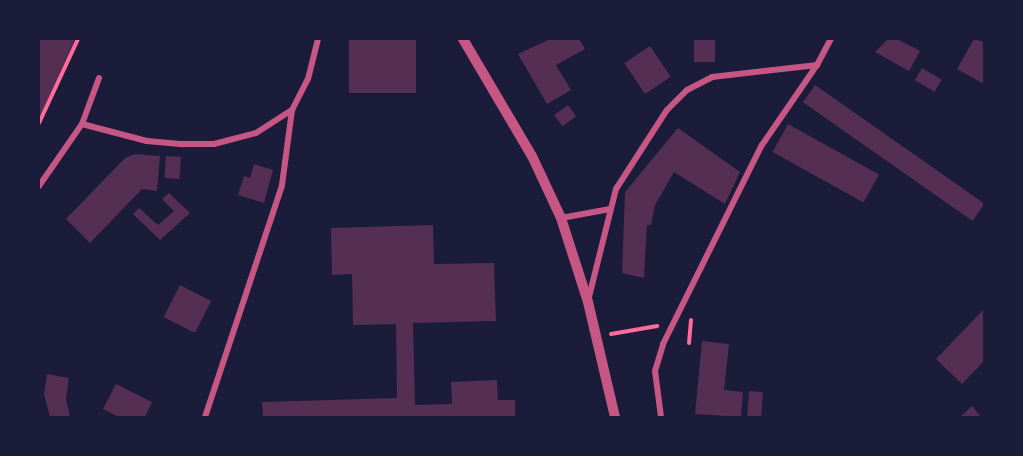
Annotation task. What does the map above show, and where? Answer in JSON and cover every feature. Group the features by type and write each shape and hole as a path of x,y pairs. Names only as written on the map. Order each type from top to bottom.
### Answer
{"street":[{"path":"204,417 282,185 292,110 308,79 318,39"},
{"path":"463,39 532,156 561,218 588,302 615,417"},
{"path":"661,417 655,371 672,323 762,146 817,65 831,39"},
{"path":"588,302 600,267 610,209 616,189 667,110 687,90 712,77 817,65"},
{"path":"39,186 82,124 99,78"},
{"path":"82,124 147,141 214,144 262,130 292,110"},
{"path":"561,218 610,209"}],"path":[{"path":"39,123 78,39"},
{"path":"625,332 672,323"}],"building":[{"path":"39,39 75,39 39,119"},
{"path":"349,39 416,39 416,93 349,93"},
{"path":"550,39 579,39 585,49 556,65 571,90 547,104 518,54"},
{"path":"694,39 715,39 715,62 694,62"},
{"path":"888,39 897,39 920,51 909,71 875,52"},
{"path":"974,39 984,42 984,84 957,69"},
{"path":"650,46 671,77 645,94 624,63"},
{"path":"922,68 942,80 935,92 915,80"},
{"path":"815,85 984,203 973,221 803,102"},
{"path":"568,105 576,116 562,126 554,115"},
{"path":"788,124 879,174 863,202 772,152"},
{"path":"678,128 740,172 725,204 674,172 655,205 651,225 647,225 644,278 622,273 625,192"},
{"path":"135,154 160,156 157,191 142,189 90,243 66,219 125,158"},
{"path":"166,156 181,157 179,179 164,178"},
{"path":"254,164 273,170 264,203 238,195 244,176 250,178"},
{"path":"169,193 190,213 160,240 133,214 139,208 158,225 174,211 162,199"},
{"path":"433,225 434,264 494,263 496,321 413,323 415,405 452,404 451,382 497,380 498,400 515,400 515,417 263,417 262,402 397,398 396,324 353,325 352,274 332,275 331,228"},
{"path":"180,285 211,301 195,333 164,317"},
{"path":"984,309 984,361 962,384 936,359"},
{"path":"702,341 729,344 724,390 743,392 741,417 695,414"},
{"path":"47,374 69,378 66,399 70,417 50,417 44,394"},
{"path":"116,384 152,402 145,417 119,417 103,409"},
{"path":"749,391 763,392 761,417 747,417"},
{"path":"972,406 981,417 960,417"}]}
